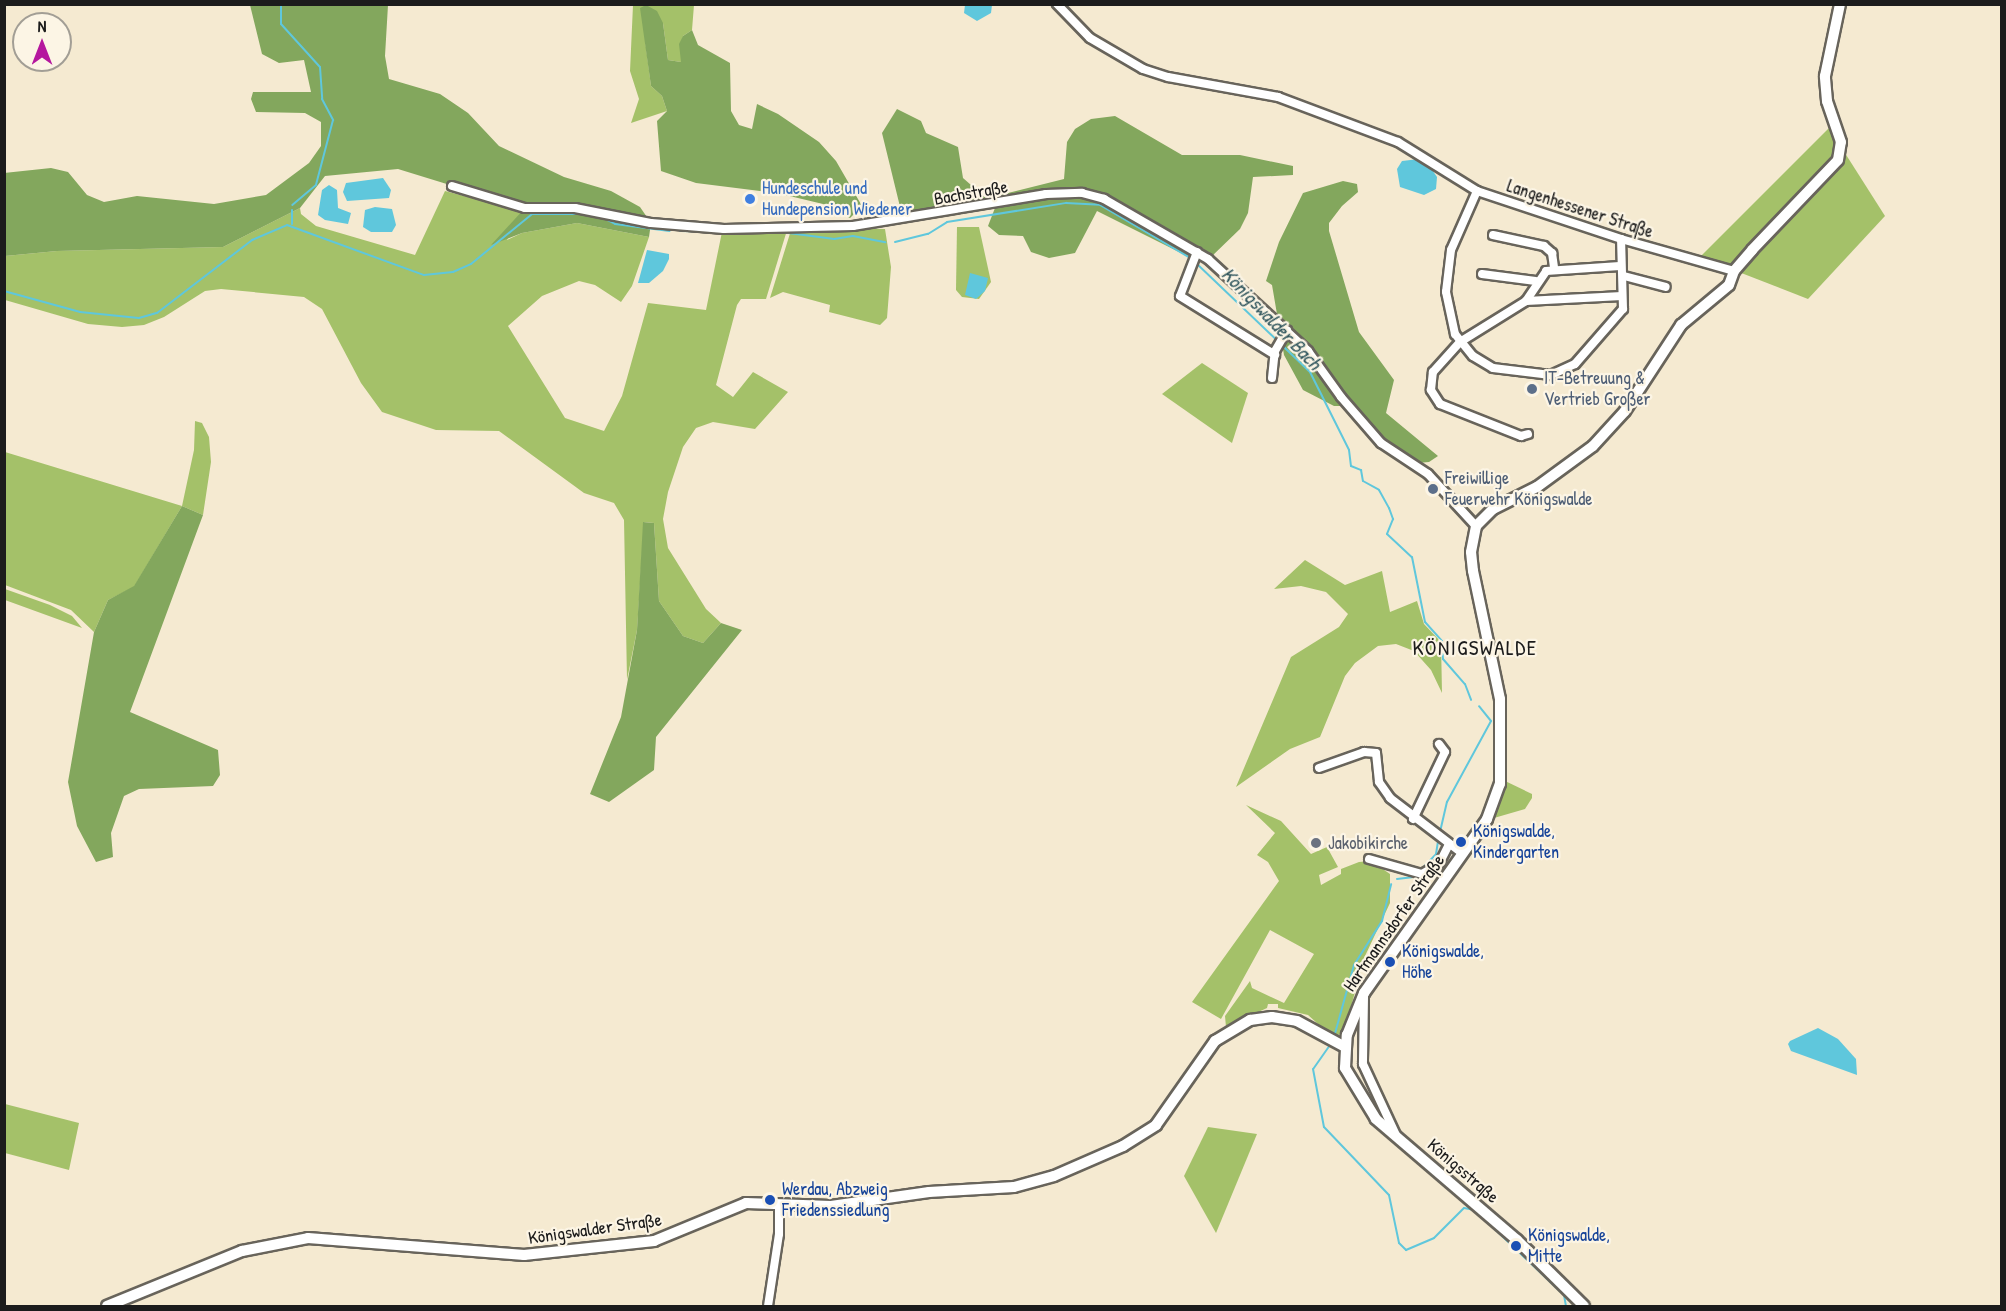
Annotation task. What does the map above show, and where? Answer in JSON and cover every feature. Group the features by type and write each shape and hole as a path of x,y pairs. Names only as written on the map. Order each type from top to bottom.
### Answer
{"street":[{"name":"Langenhessener Straße","path":"1057,4 1090,38 1143,69 1168,77 1278,97 1388,138 1477,191 1621,239 1734,271"},
{"path":"1476,526 1493,509 1537,487 1593,446 1625,411 1681,325 1729,285 1734,271 1838,160 1841,142 1827,101 1825,76 1840,4"},
{"name":"Bachstraße","path":"452,186 525,208 575,208 651,223 724,229 853,226 1046,194 1082,193 1104,199 1196,254 1287,330 1381,443 1428,474 1476,526"},
{"path":"1477,191 1456,234 1447,271 1449,317 1460,342 1473,356 1493,368 1539,375 1562,372 1575,364 1605,333 1623,309 1624,276 1620,266 1621,239"},
{"path":"1493,235 1544,246 1552,253 1554,268"},
{"path":"1196,254 1180,296 1275,355"},
{"path":"1526,301 1536,281 1554,268 1620,266"},
{"path":"1482,274 1536,281"},
{"path":"1624,276 1666,287"},
{"path":"1528,434 1521,436 1437,402 1431,385 1433,372 1460,342 1526,301 1622,296"},
{"path":"1272,378 1279,342 1287,330"},
{"name":"Hartmannsdorfer Straße","path":"1340,1046 1364,993 1491,812 1500,784 1503,756 1497,680 1473,571 1471,552 1476,526"},
{"path":"1413,819 1444,752 1438,744"},
{"path":"1319,768 1364,752 1376,753 1383,790 1413,819 1462,853"},
{"path":"1369,858 1417,873 1434,869 1449,844"},
{"path":"1364,993 1363,1064 1396,1135"},
{"name":"Königswalder Straße","path":"107,1306 212,1261 272,1244 332,1238 484,1255 524,1255 654,1241 734,1206 779,1204 831,1206 929,1191 987,1190 1035,1183 1123,1146 1156,1125 1215,1041 1239,1025 1272,1017 1297,1021 1340,1046"},
{"name":"Königsstraße","path":"1340,1046 1353,1083 1376,1119 1517,1240 1584,1306"},
{"path":"768,1306 779,1234 779,1204"}],"green space":[{"path":"250,5 388,5 385,56 389,79 440,94 468,113 499,146 564,177 611,191 640,207 651,223 649,237 577,223 522,233 491,245 525,208 398,169 325,176 300,208 223,247 57,251 5,256 4,173 51,168 68,172 87,195 104,202 137,196 214,204 266,195 309,163 321,146 321,122 305,113 256,112 251,99 253,92 311,92 304,60 279,63 262,54"},
{"path":"633,5 694,5 692,30 683,36 681,62 668,60 663,23 645,40 651,86 662,96 667,111 631,123 639,99 630,71"},
{"path":"646,5 657,11 663,23 668,60 681,62 679,44 683,36 692,30 698,45 730,63 731,111 739,125 752,129 757,104 778,114 819,142 836,161 862,206 850,218 823,204 777,193 696,183 661,171 657,121 667,111 662,96 651,86 640,8"},
{"path":"897,109 921,121 926,133 958,147 963,178 987,199 980,208 903,219 882,133"},
{"path":"1115,116 1182,155 1240,155 1293,166 1293,175 1253,177 1248,213 1240,229 1211,257 1191,258 1097,211 1075,253 1049,258 1031,252 1023,236 999,235 988,226 1000,195 1064,179 1067,142 1075,129 1091,119"},
{"path":"1829,128 1885,216 1808,299 1700,257"},
{"path":"1343,181 1357,184 1358,192 1342,206 1329,223 1329,231 1359,332 1394,380 1386,413 1438,456 1429,462 1418,463 1385,452 1371,431 1345,406 1334,406 1303,390 1284,355 1272,285 1266,281 1279,242 1303,193"},
{"path":"445,191 522,211 507,240 522,233 577,223 649,237 632,286 621,302 595,285 579,281 542,296 508,326 565,418 604,431 622,396 648,303 706,310 722,232 788,227 766,299 741,299 737,305 716,385 733,397 753,372 788,392 755,429 713,422 696,428 683,447 668,492 663,519 668,548 706,609 721,623 703,643 683,636 659,601 654,523 644,522 637,630 627,680 624,520 614,503 584,493 499,431 436,430 382,412 361,383 322,309 304,297 221,289 205,291 164,317 144,325 122,327 88,324 5,300 5,256 57,251 223,247 300,208 301,214 316,226 415,255"},
{"path":"792,227 885,229 891,267 887,318 880,325 829,312 830,305 783,292 770,298"},
{"path":"957,227 979,227 991,282 979,299 962,297 956,290"},
{"path":"1202,363 1248,393 1232,443 1162,394"},
{"path":"195,421 202,423 209,437 211,462 203,515 182,506 194,450"},
{"path":"5,452 182,506 134,587 108,600 94,632 71,610 5,585"},
{"path":"182,506 203,515 130,712 218,750 220,775 213,786 139,789 124,796 111,833 113,857 96,862 77,826 68,782 94,632 108,600 134,586"},
{"path":"643,522 654,523 659,601 683,636 703,643 721,623 742,630 656,737 654,770 609,802 590,794 621,717 637,630"},
{"path":"1305,560 1345,585 1382,571 1390,612 1417,601 1424,624 1441,642 1442,693 1431,670 1414,651 1396,644 1378,646 1355,663 1345,676 1320,737 1290,749 1236,787 1291,657 1339,627 1348,614 1326,592 1301,586 1274,589"},
{"path":"5,589 50,605 72,616 82,628 5,600"},
{"path":"1503,780 1532,794 1532,798 1525,809 1494,818"},
{"path":"1246,805 1281,821 1311,854 1327,847 1338,867 1319,875 1321,885 1341,874 1341,869 1359,862 1371,861 1390,874 1390,903 1365,956 1344,1032 1338,1035 1328,1033 1308,1015 1278,1008 1278,1004 1268,1004 1267,1008 1226,1027 1225,1016 1250,981 1252,988 1284,1003 1314,954 1270,930 1221,1019 1192,1002 1279,881 1268,862 1257,855 1275,833"},
{"path":"5,1104 79,1123 69,1170 5,1153"},
{"path":"1208,1127 1257,1134 1216,1233 1184,1176"}],"water":[{"path":"992,4 991,13 977,21 964,13 965,5"},
{"path":"1419,159 1428,164 1437,177 1436,189 1424,195 1400,187 1397,169 1402,161"},
{"path":"383,178 391,190 389,198 347,201 343,192 346,183"},
{"path":"329,185 337,190 338,208 351,213 348,224 325,220 318,215 322,190"},
{"path":"375,207 392,209 396,225 392,232 371,232 363,227 365,210"},
{"path":"647,250 669,254 669,259 663,271 649,283 638,283"},
{"path":"970,273 988,278 985,291 976,299 965,295"},
{"path":"1818,1028 1838,1039 1856,1059 1857,1075 1791,1051 1788,1044 1790,1041"}],"waterway":[{"path":"281,4 281,24 320,67 322,99 333,120 316,185 292,205"},
{"name":"Königswalder Bach","path":"895,242 928,234 947,222 1066,203 1100,205 1192,259"},
{"path":"292,210 292,224"},
{"name":"Königswalder Bach","path":"4,291 80,312 139,318 157,313 252,240 287,225 424,275 453,272 471,264 532,214 585,214"},
{"name":"Königswalder Bach","path":"600,216 615,224 670,231"},
{"name":"Königswalder Bach","path":"680,231 740,232"},
{"name":"Königswalder Bach","path":"773,231 834,239 853,236 885,242"},
{"name":"Königswalder Bach","path":"1196,263 1310,372 1349,450 1351,466 1361,470 1363,481 1379,490 1389,508 1393,519 1387,534 1412,557 1425,622 1442,641 1443,659 1465,684 1471,700"},
{"name":"Königswalder Bach","path":"1440,832 1447,802 1491,721 1479,706"},
{"name":"Königswalder Bach","path":"1397,879 1414,877 1436,854 1438,842"},
{"name":"Königswalder Bach","path":"1334,1037 1354,965 1382,921 1391,884"},
{"name":"Königswalder Bach","path":"1330,1045 1313,1069 1324,1127 1389,1195 1399,1243 1406,1250 1434,1238 1464,1208 1475,1210"},
{"name":"Königswalder Bach","path":"1479,1214 1564,1295 1566,1306"}],"place":[{"name":"Hundeschule und Hundepension Wiedener","path":"750,199"},
{"name":"IT-Betreuung & Vertrieb Großer","path":"1532,389"},
{"name":"Freiwillige Feuerwehr Königswalde","path":"1433,489"},
{"name":"Königswalde, Kindergarten","path":"1461,842"},
{"name":"Jakobikirche","path":"1316,843"},
{"name":"Königswalde, Höhe","path":"1390,962"},
{"name":"Werdau, Abzweig Friedenssiedlung","path":"770,1200"},
{"name":"Königswalde, Mitte","path":"1516,1246"}],"district":[{"name":"KÖNIGSWALDE","path":"1475,648"}]}
